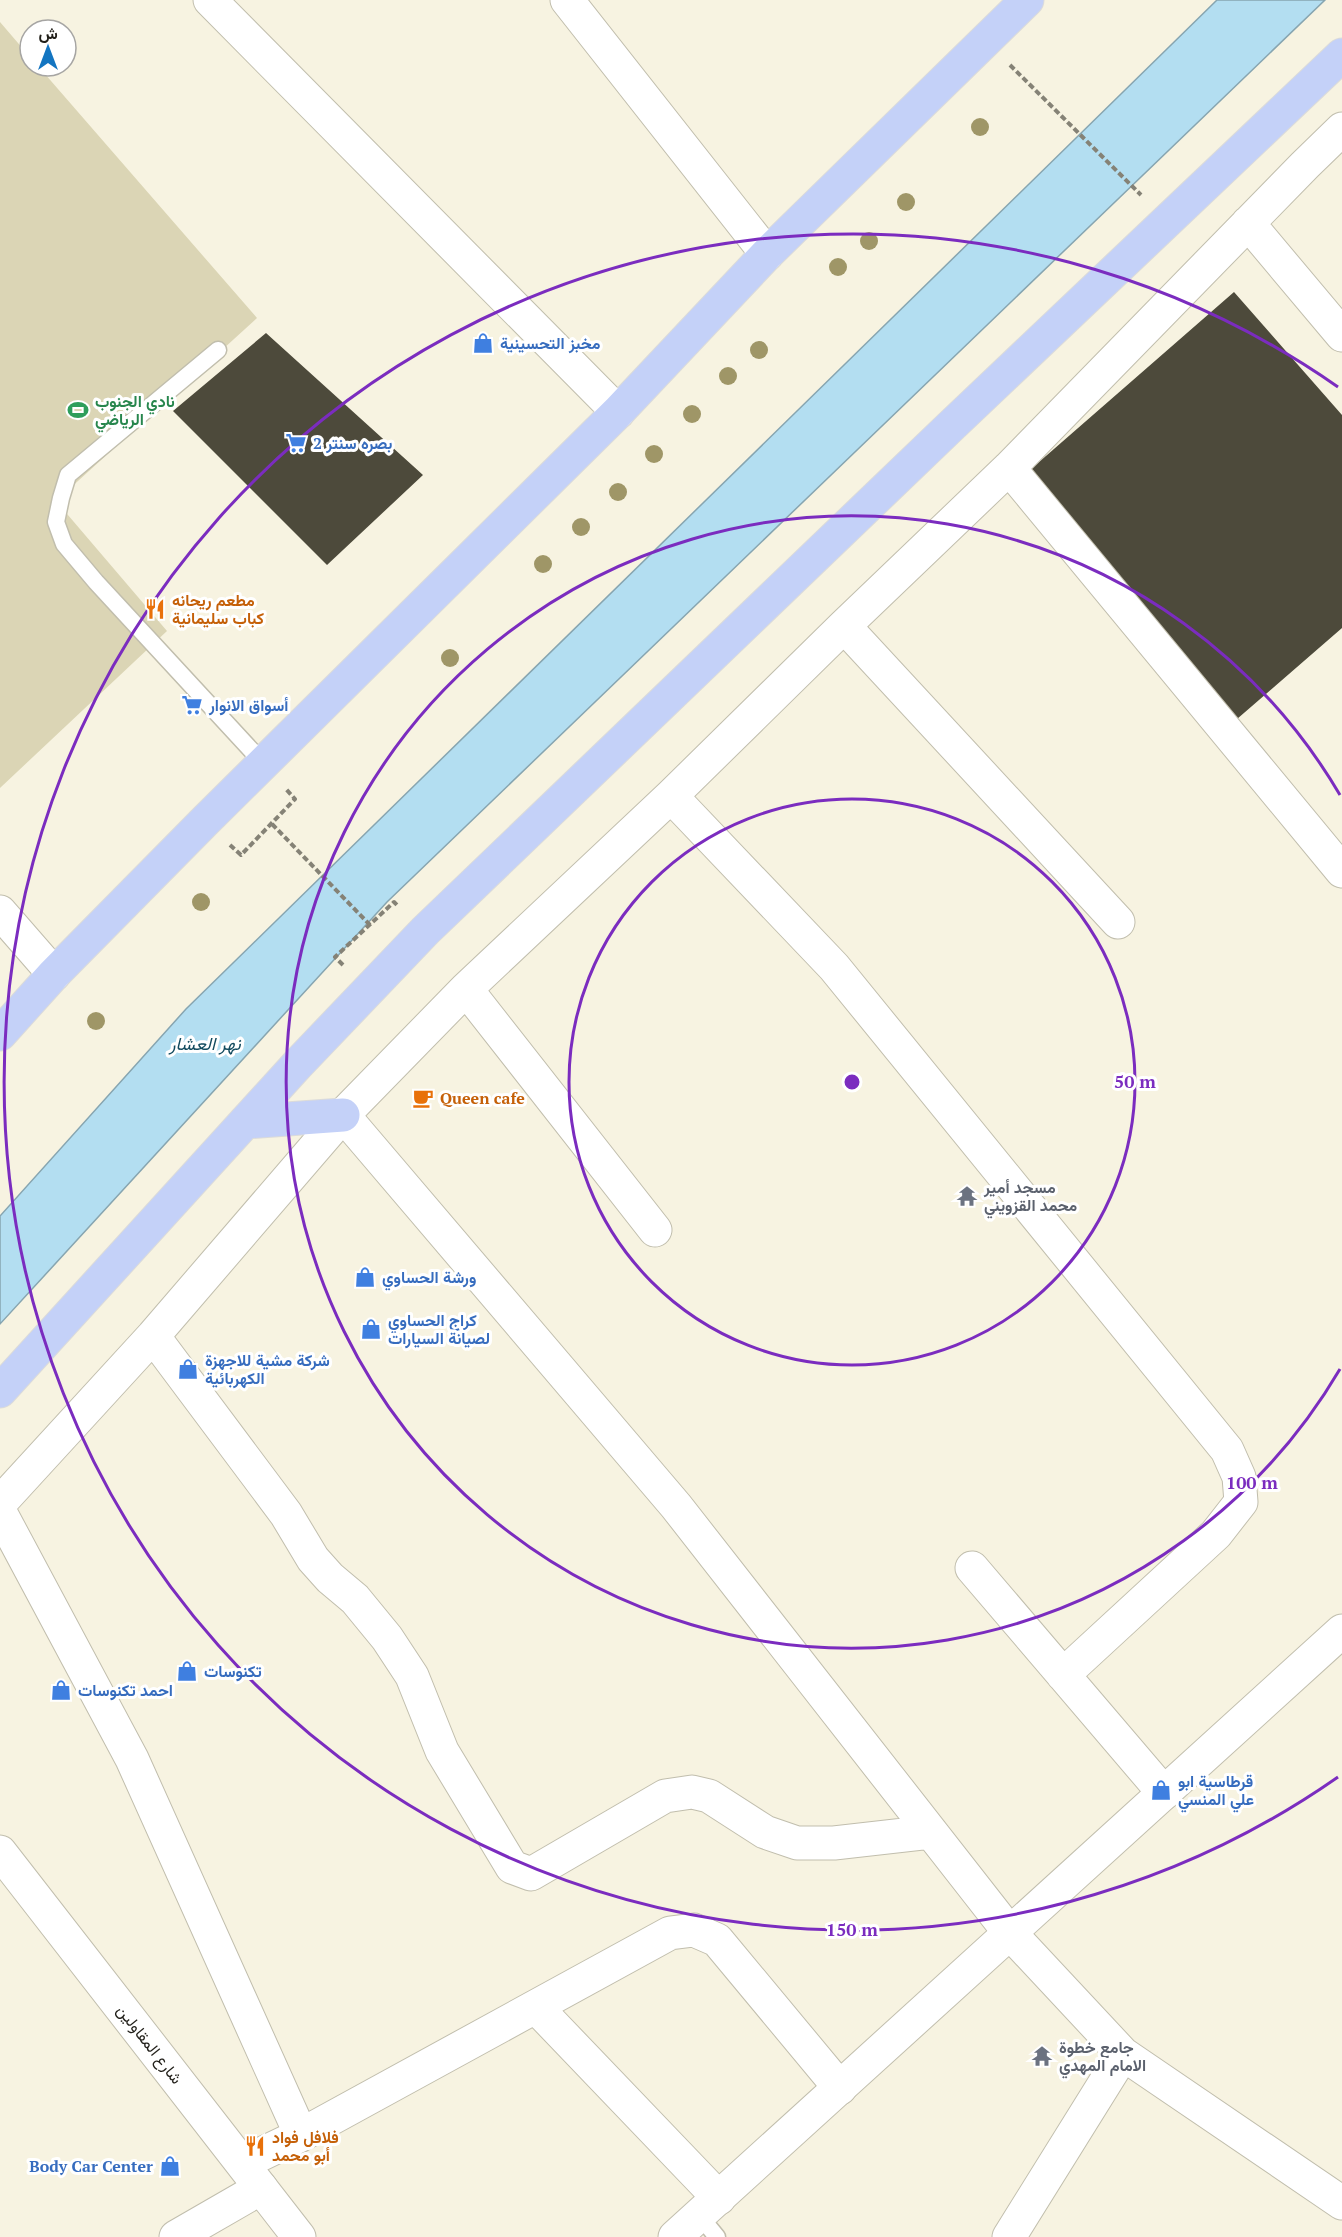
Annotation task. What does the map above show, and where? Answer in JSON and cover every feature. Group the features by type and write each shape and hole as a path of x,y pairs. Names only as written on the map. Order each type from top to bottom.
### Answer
{"main road":[{"path":"0,1034 54,974 618,412 767,254 1027,0"},
{"path":"0,1391 245,1122 426,931 950,427 1342,56"},
{"path":"245,1122 344,1115"}],"street":[{"path":"567,0 767,254"},
{"path":"221,4 618,412"},
{"path":"0,1503 153,1336 344,1115 466,989 671,796 1009,468 1342,129"},
{"path":"1248,223 1342,335"},
{"path":"1009,468 1342,871"},
{"path":"844,626 1118,922"},
{"path":"671,796 834,968 1227,1450 1239,1477 1240,1502 1216,1534 1064,1675"},
{"path":"0,912 54,974"},
{"path":"466,989 655,1230"},
{"path":"344,1115 676,1506 1010,1933 1123,2054 1342,2203"},
{"path":"153,1336 286,1514 313,1559 330,1578 355,1599 387,1638 412,1676 442,1751 512,1867 531,1874 665,1796 692,1792 709,1796 765,1832 797,1843 834,1843 931,1832"},
{"path":"0,1512 132,1759 301,2135"},
{"path":"972,1568 1164,1793"},
{"path":"675,2237 712,2217 840,2088 1342,1631"},
{"name":"شارع المقاولين","path":"0,1852 299,2237"},
{"path":"176,2237 301,2135 670,1933 694,1930 717,1940 840,2088"},
{"path":"536,2007 712,2217"},
{"path":"1009,2237 1123,2054"}],"lane":[{"path":"218,350 68,475 56,522 64,544 89,574 264,764"}],"path":[{"path":"1028,83 1133,187"},
{"path":"241,855 295,799"},
{"path":"272,825 370,925"},
{"path":"335,957 394,902"}],"shaded area":[{"name":"نادي الجنوب الرياضي","path":"0,22 18,43 18,78 48,78 257,318 56,501 167,631 0,788"}],"water":[{"name":"نهر العشار","path":"1217,0 1325,0 387,902 0,1324 0,1216 186,1009"}],"building":[{"path":"1234,292 1342,415 1342,628 1237,719 1023,476"},
{"name":"بصره سنتر 2","path":"266,333 423,475 327,565 173,411"}],"place":[{"name":"مخبز التحسينية","path":"483,343"},
{"name":"نادي الجنوب الرياضي","path":"78,410"},
{"name":"بصره سنتر 2","path":"296,443"},
{"name":"مطعم ريحانه كباب سليمانية","path":"155,609"},
{"name":"أسواق الانوار","path":"192,705"},
{"name":"Queen cafe","path":"423,1098"},
{"name":"مسجد أمير محمد القزويني","path":"967,1196"},
{"name":"ورشة الحساوي","path":"365,1277"},
{"name":"كراج الحساوي لصيانة السيارات","path":"371,1329"},
{"name":"شركة مشية للاجهزة الكهربائية","path":"188,1369"},
{"name":"تكنوسات","path":"187,1671"},
{"name":"احمد تكنوسات","path":"61,1690"},
{"name":"قرطاسية ابو علي المنسي","path":"1161,1790"},
{"name":"جامع خطوة الامام المهدي","path":"1042,2056"},
{"name":"فلافل فواد أبو محمد","path":"255,2146"},
{"name":"Body Car Center","path":"170,2166"}]}
